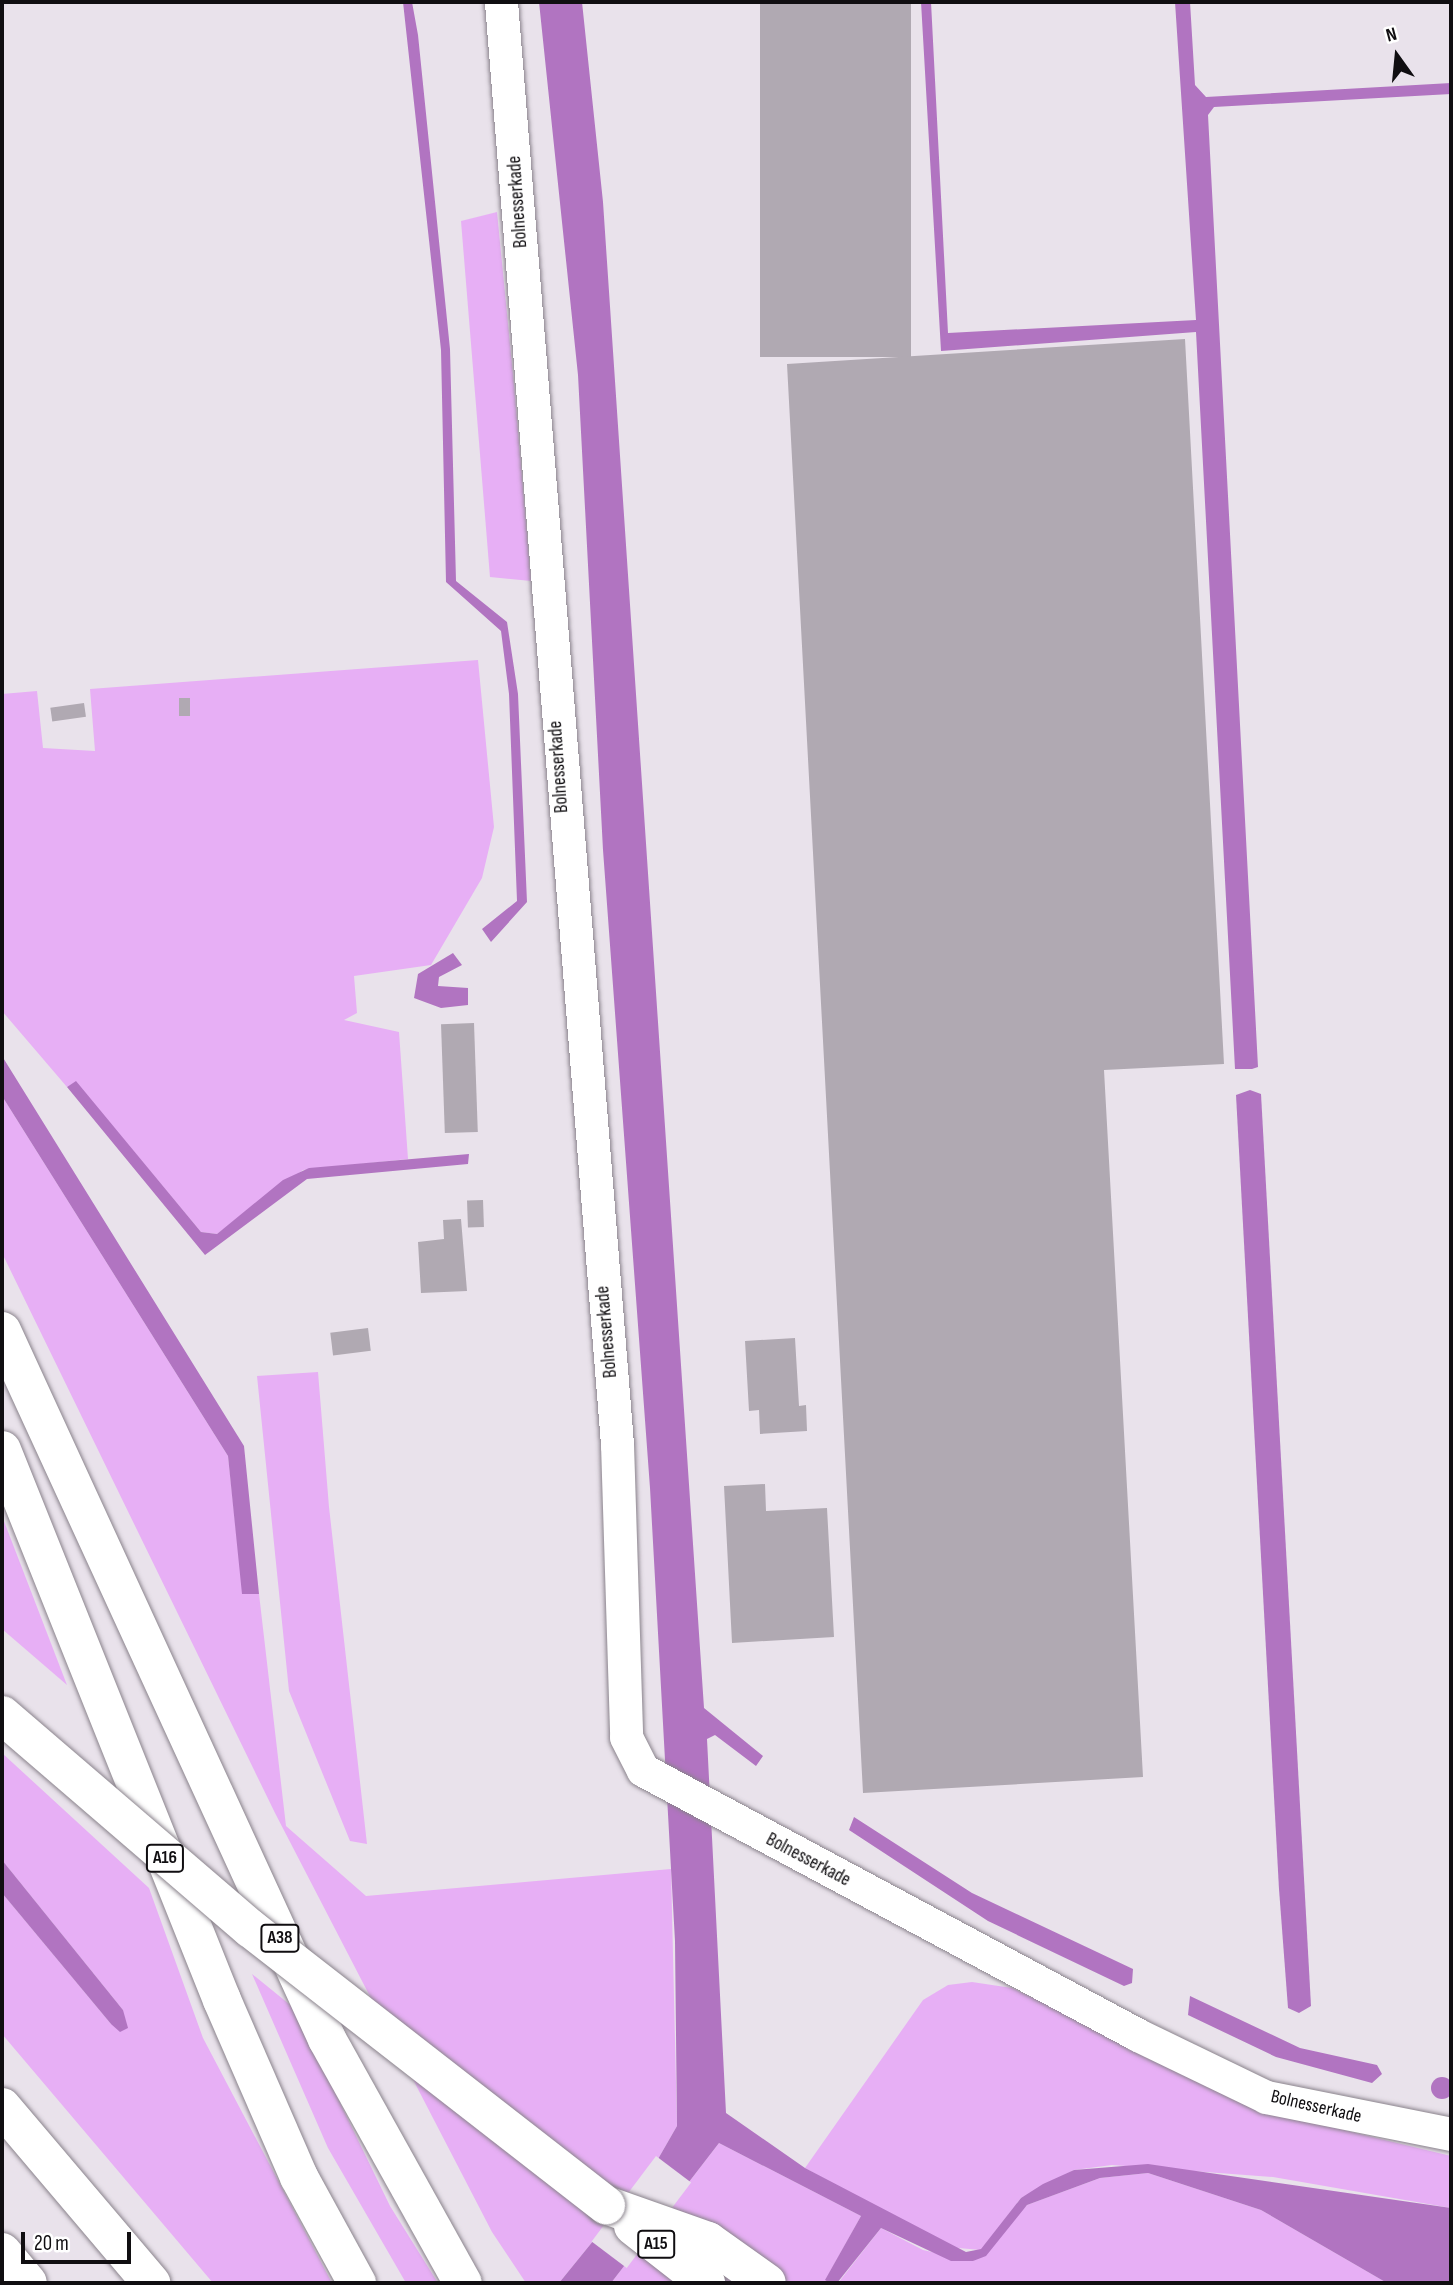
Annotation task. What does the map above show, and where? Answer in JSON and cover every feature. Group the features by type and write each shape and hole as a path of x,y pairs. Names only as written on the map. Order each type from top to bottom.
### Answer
{"highway":[{"name":"A38","path":"2,1331 327,2039 463,2283"},
{"name":"A16","path":"2,1450 222,2000 299,2177 357,2283"},
{"name":"A38","path":"2,1715 251,1929 606,2205 708,2241 767,2283"},
{"path":"2,2107 151,2283"},
{"name":"A15","path":"606,2205 706,2283"},
{"path":"2,2252 28,2283"}],"street":[{"name":"Bolnesserkade","path":"500,2 617,1444 626,1737 643,1770 1093,2012 1266,2097 1451,2134"}],"shaded area":[{"path":"403,2 412,2 418,35 450,349 456,581 507,622 518,694 527,902 491,942 482,929 517,901 509,694 501,631 446,582 441,350"},
{"path":"539,2 582,2 603,202 704,1708 763,1756 756,1766 715,1735 707,1739 726,2113 805,2168 966,2252 981,2249 1021,2198 1043,2184 1074,2170 1148,2164 1451,2208 1451,2283 1387,2283 1261,2210 1148,2173 1100,2178 1027,2205 986,2256 973,2261 951,2261 881,2228 837,2283 830,2283 825,2280 861,2216 719,2143 611,2283 559,2283 654,2166 677,2126 675,1941 650,1488 603,850 578,375"},
{"path":"921,2 931,2 948,333 1196,320 1175,2 1190,2 1195,85 1206,97 1451,83 1451,94 1214,107 1208,115 1258,1067 1252,1069 1235,1069 1196,332 941,351"},
{"path":"497,212 531,581 490,577 461,221"},
{"path":"478,660 494,827 482,878 431,965 354,976 357,1013 344,1020 399,1032 408,1159 303,1170 217,1234 201,1232 76,1082 67,1087 2,1011 2,694 37,691 43,748 95,751 90,689"},
{"path":"453,953 462,965 439,977 438,986 468,988 468,1005 441,1008 414,998 418,974"},
{"path":"2,1056 244,1446 259,1594 242,1594 228,1456 2,1096"},
{"path":"76,1081 201,1232 217,1234 283,1180 309,1168 469,1154 468,1164 307,1179 205,1255 67,1087"},
{"path":"1250,1090 1261,1094 1311,2006 1299,2013 1288,2008 1279,1889 1236,1095"},
{"path":"2,1096 228,1456 243,1594 259,1594 286,1826 366,1896 671,1869 677,2126 654,2166 559,2283 526,2283 492,2232 275,1813 2,1253"},
{"path":"318,1372 329,1507 367,1844 350,1841 289,1691 257,1376"},
{"path":"2,1516 67,1685 2,1629"},
{"path":"2,1753 149,1888 203,2038 332,2283 213,2283 2,2034 2,1893 111,2024 123,2010 2,1860"},
{"path":"854,1817 972,1893 1133,1969 1132,1983 1124,1986 988,1921 849,1830"},
{"path":"2,1860 123,2010 128,2028 120,2032 111,2024 2,1893"},
{"path":"252,1974 294,2008 390,2206 438,2283 406,2283 328,2148"},
{"path":"972,1982 1012,1988 1277,2114 1451,2156 1451,2208 1273,2177 1112,2165 1074,2170 1021,2198 981,2250 947,2247 805,2168 923,2000 948,1985"},
{"path":"1190,1996 1300,2048 1377,2065 1382,2074 1372,2083 1276,2057 1188,2015"},
{"path":"1442,2077 1450,2080 1453,2088 1450,2096 1442,2099 1434,2096 1431,2088 1434,2080"},
{"path":"719,2143 861,2216 826,2279 830,2283 611,2283"},
{"path":"1148,2173 1261,2210 1387,2283 838,2283 881,2228 923,2250 973,2261 1027,2205 1100,2178"}],"pier":[{"path":"656,2156 691,2182 627,2268 592,2241"}],"building":[{"path":"760,2 911,2 911,357 760,357"},
{"path":"1185,339 1224,1064 1104,1070 1143,1777 863,1793 787,364"},
{"path":"179,698 190,698 190,716 179,716"},
{"path":"84,703 86,717 52,722 50,708"},
{"path":"474,1023 478,1132 445,1133 441,1024"},
{"path":"483,1200 484,1227 468,1228 467,1201"},
{"path":"461,1219 467,1291 421,1293 418,1242 444,1239 443,1220"},
{"path":"368,1328 371,1351 333,1355 330,1333"},
{"path":"795,1338 799,1406 806,1405 807,1431 760,1434 759,1410 749,1411 745,1341"},
{"path":"765,1484 766,1511 827,1508 834,1637 732,1643 724,1486"}]}
